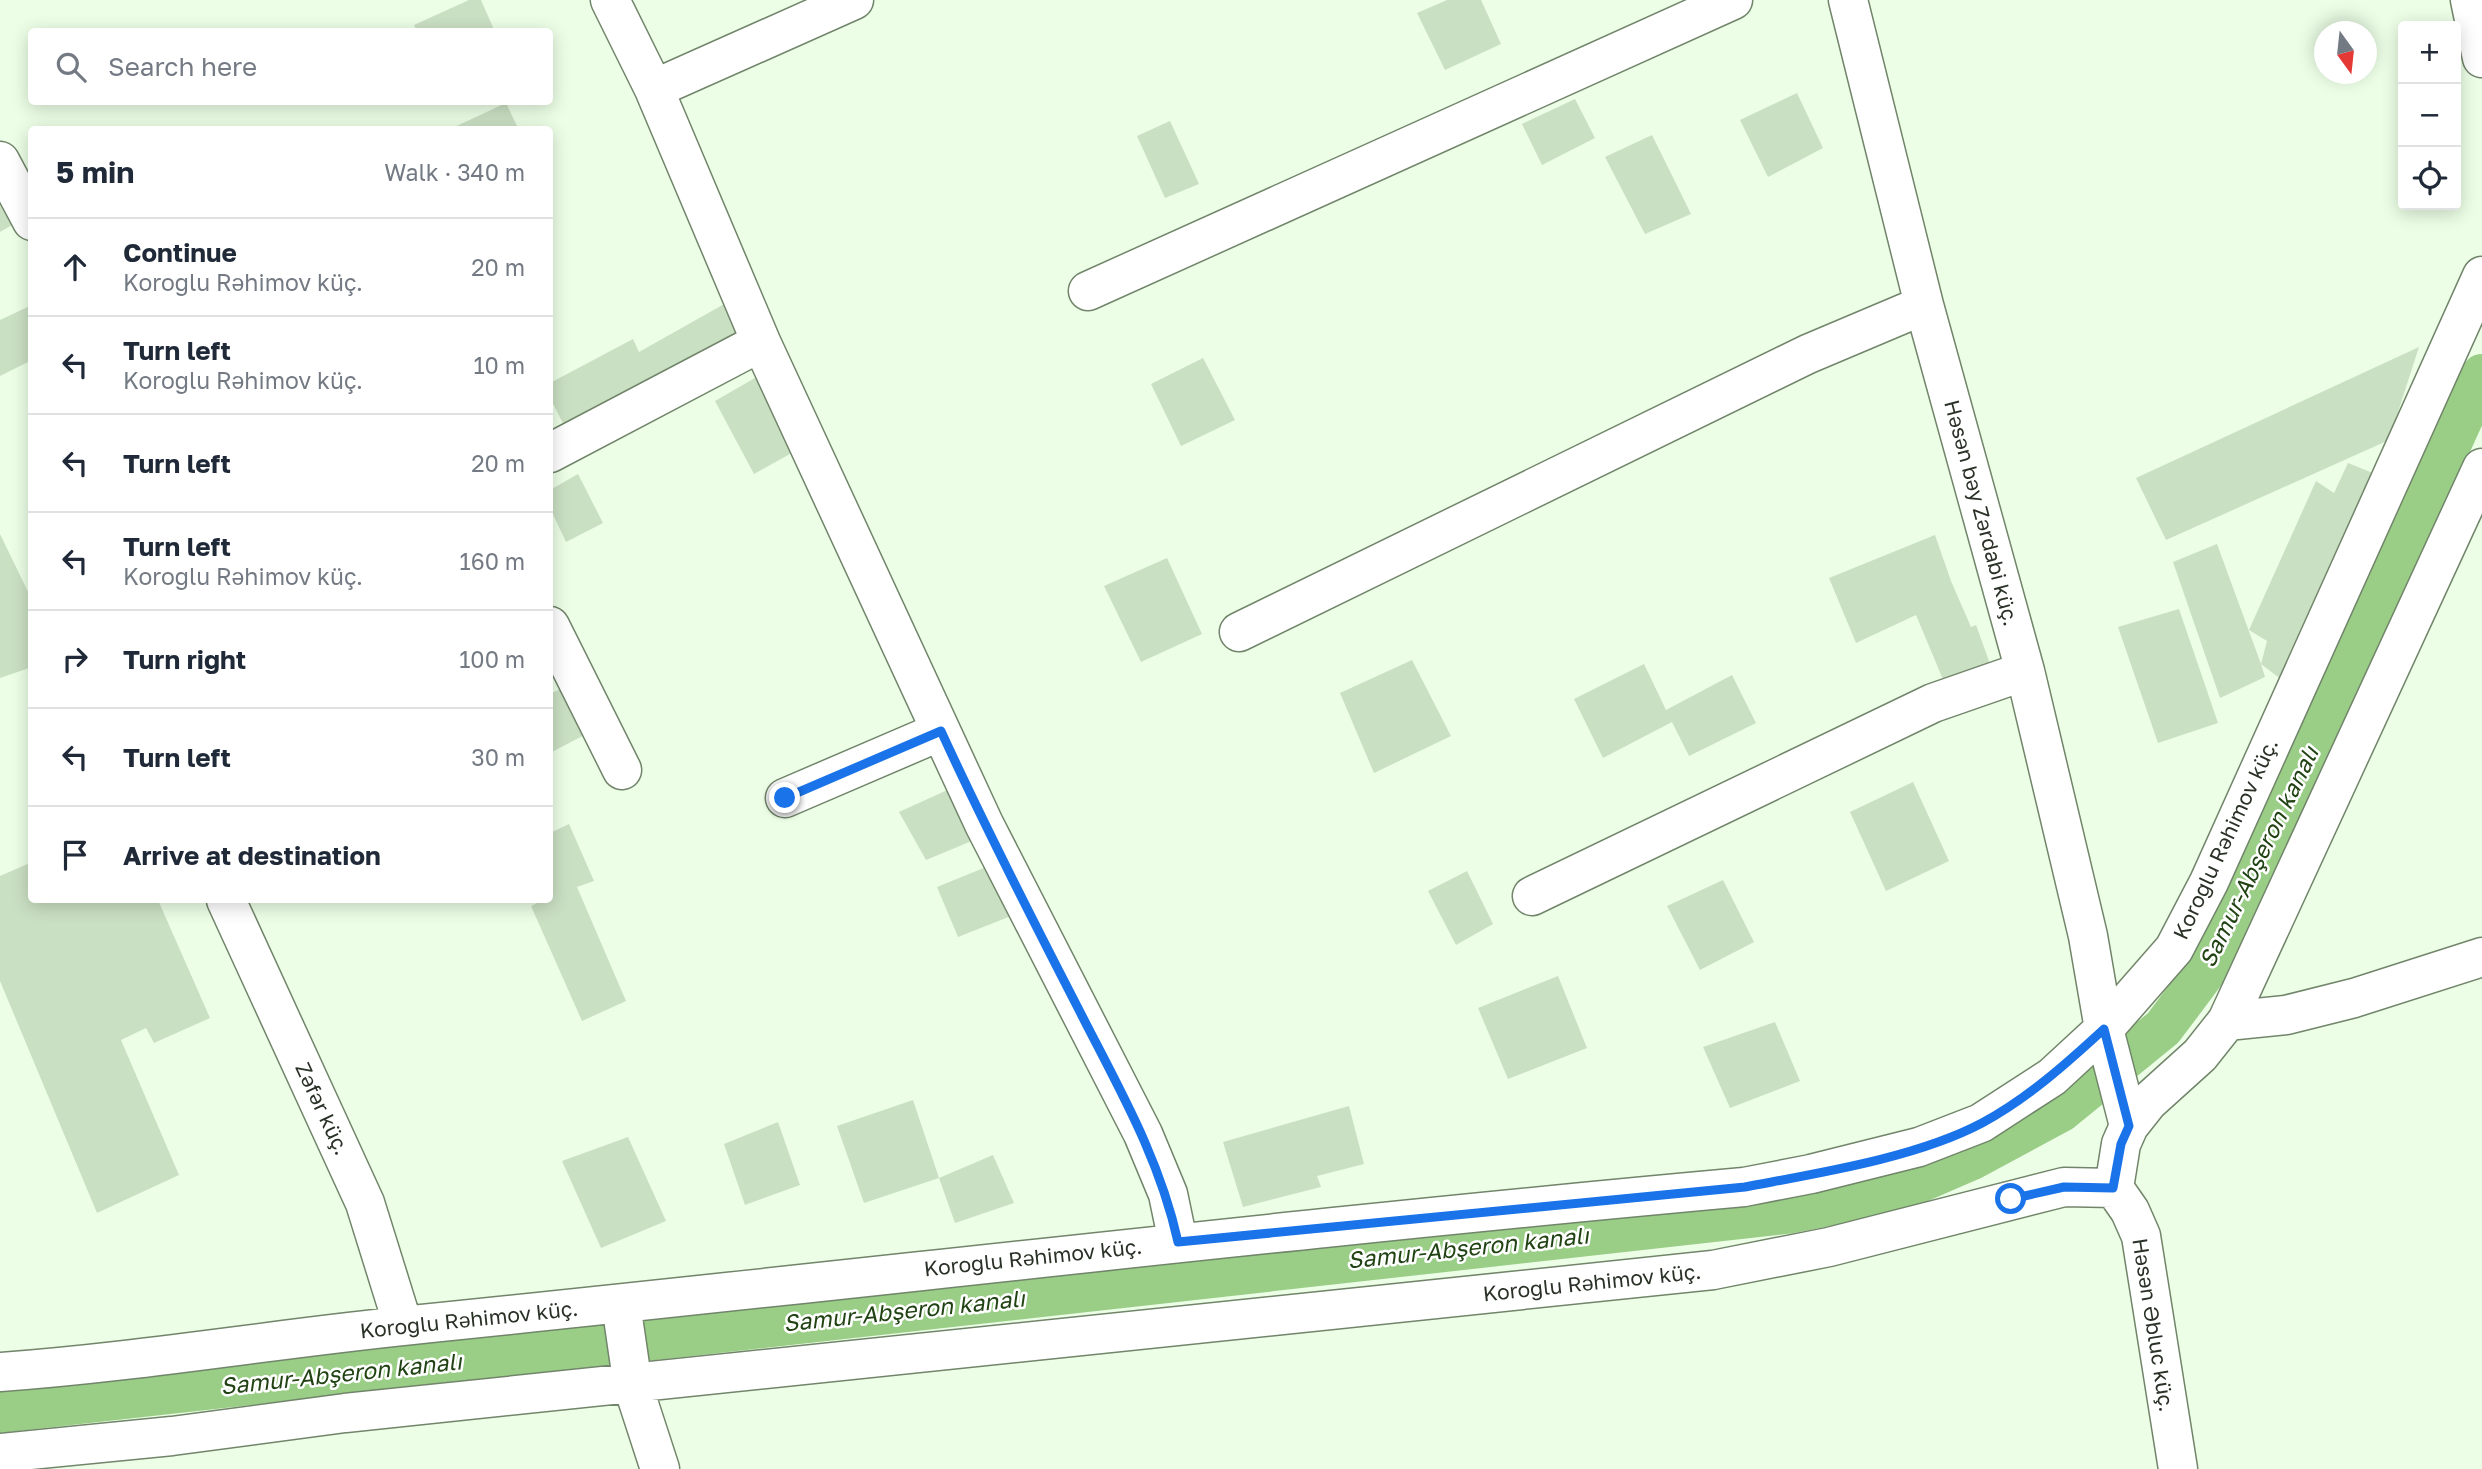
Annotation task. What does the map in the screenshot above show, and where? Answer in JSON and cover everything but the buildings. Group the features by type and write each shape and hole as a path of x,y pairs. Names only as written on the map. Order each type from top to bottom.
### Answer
{"street":[{"path":"610,0 654,89 761,342 984,824 1143,1134 1168,1194 1178,1242"},
{"path":"654,89 854,0"},
{"path":"1088,291 1733,0"},
{"name":"Həsən bəy Zərdabi küç.","path":"1848,0 1924,305 2025,671 2088,936 2104,1029 2129,1126"},
{"path":"2470,0 2482,58"},
{"path":"0,161 28,214"},
{"name":"Koroğlu Rəhimov küç.","path":"0,1372 89,1366 403,1325 621,1304 1178,1242 1745,1187 1811,1174 1919,1147 1981,1123 2052,1077 2104,1029 2174,948 2209,882 2482,276"},
{"path":"1238,632 1808,354 1924,305"},
{"path":"553,451 761,342"},
{"path":"2113,1188 2121,1144 2129,1126 2227,1021 2482,468"},
{"path":"553,632 622,770"},
{"path":"1532,896 1934,703 2025,671"},
{"path":"785,798 941,731"},
{"name":"Zəfər küç.","path":"227,903 365,1203 403,1325"},
{"path":"2227,1021 2286,1015 2354,998 2482,957"},
{"name":"Koroğlu Rəhimov küç.","path":"0,1453 174,1453 345,1413 633,1386 1189,1323 1713,1270 1829,1247 2064,1187 2113,1188"},
{"name":"Həsən Əbluc küç.","path":"2113,1188 2130,1210 2141,1236 2178,1469"},
{"path":"621,1304 633,1386 660,1469"}],"waterway":[{"name":"Samur-Abşeron kanalı","path":"0,1412 1786,1213 1896,1192 1972,1159 2061,1111 2163,1028 2217,956 2482,375"}],"route":[{"path":"785,798 941,731 984,824 1143,1134 1168,1194 1178,1242 1745,1187 1811,1174 1919,1147 1981,1123 2052,1077 2104,1029 2129,1126 2121,1144 2113,1188 2064,1187 2011,1199"}]}
